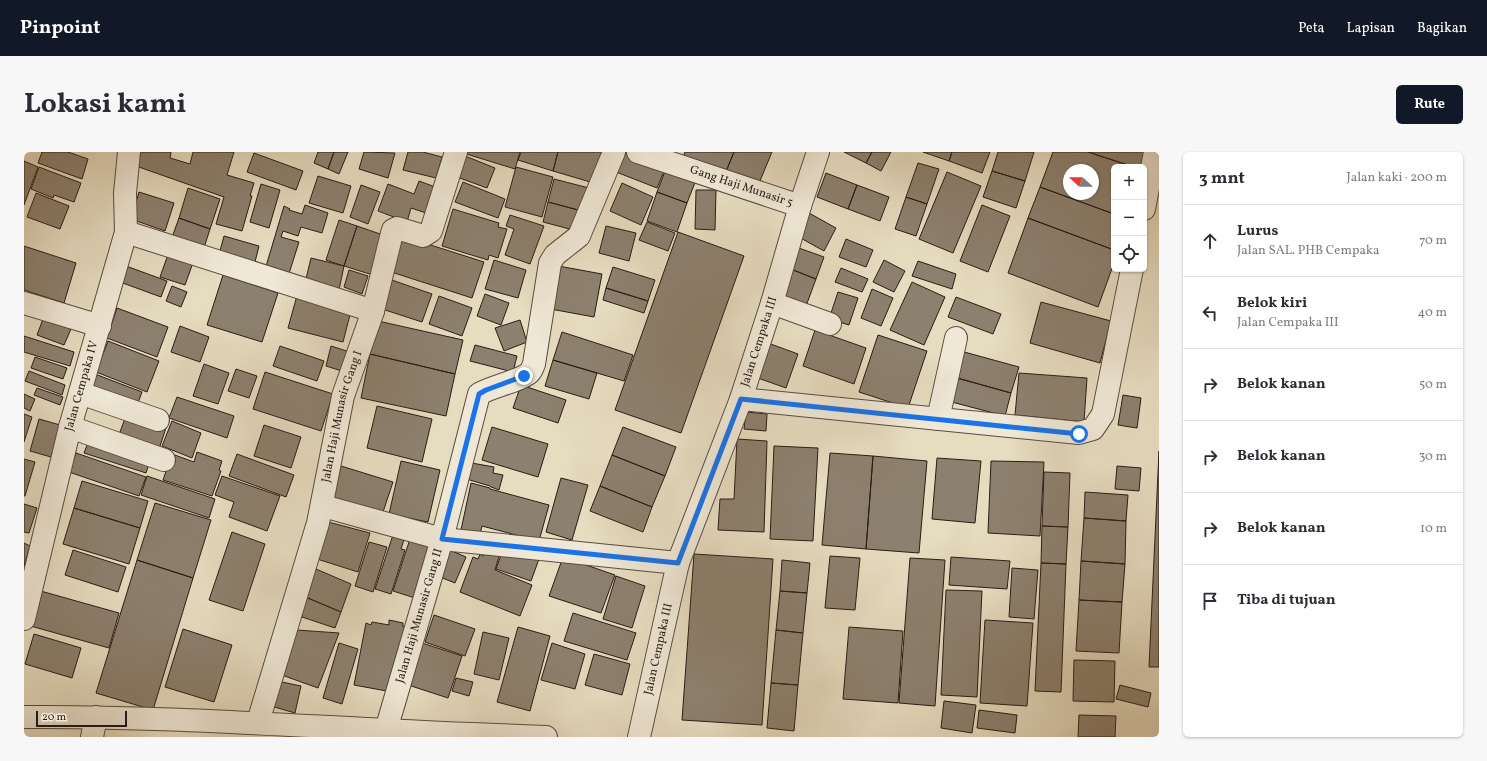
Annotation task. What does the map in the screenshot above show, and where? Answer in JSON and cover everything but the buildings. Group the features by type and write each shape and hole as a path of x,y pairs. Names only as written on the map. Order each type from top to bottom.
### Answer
{"street":[{"name":"Jalan Cempaka IV","path":"24,619 70,427 126,232 125,193 129,152"},
{"name":"Jalan Haji Munasir Gang I","path":"258,722 323,506 344,396 373,311 393,230 397,228 423,236 431,232 456,152"},
{"name":"Jalan Haji Munasir Gang II","path":"386,730 442,539 479,394 524,376 530,372 534,364 550,263 555,255 579,236 614,152"},
{"name":"Gang Haji Munasir 5","path":"638,152 800,206"},
{"name":"Jalan Cempaka III","path":"639,737 678,563 741,399 818,152"},
{"path":"1146,200 1155,152"},
{"path":"126,232 373,311"},
{"path":"741,399 1079,434 1093,428 1103,414 1131,272"},
{"path":"24,303 100,326"},
{"path":"772,303 830,324"},
{"path":"938,419 956,338"},
{"path":"80,393 158,420"},
{"path":"70,427 164,460"},
{"path":"323,506 442,539 678,563"},
{"path":"24,718 94,727 258,722 308,731 386,730 482,736 546,737"}],"route":[{"path":"524,376 479,394 442,539 678,563 741,399 1079,434"}]}
